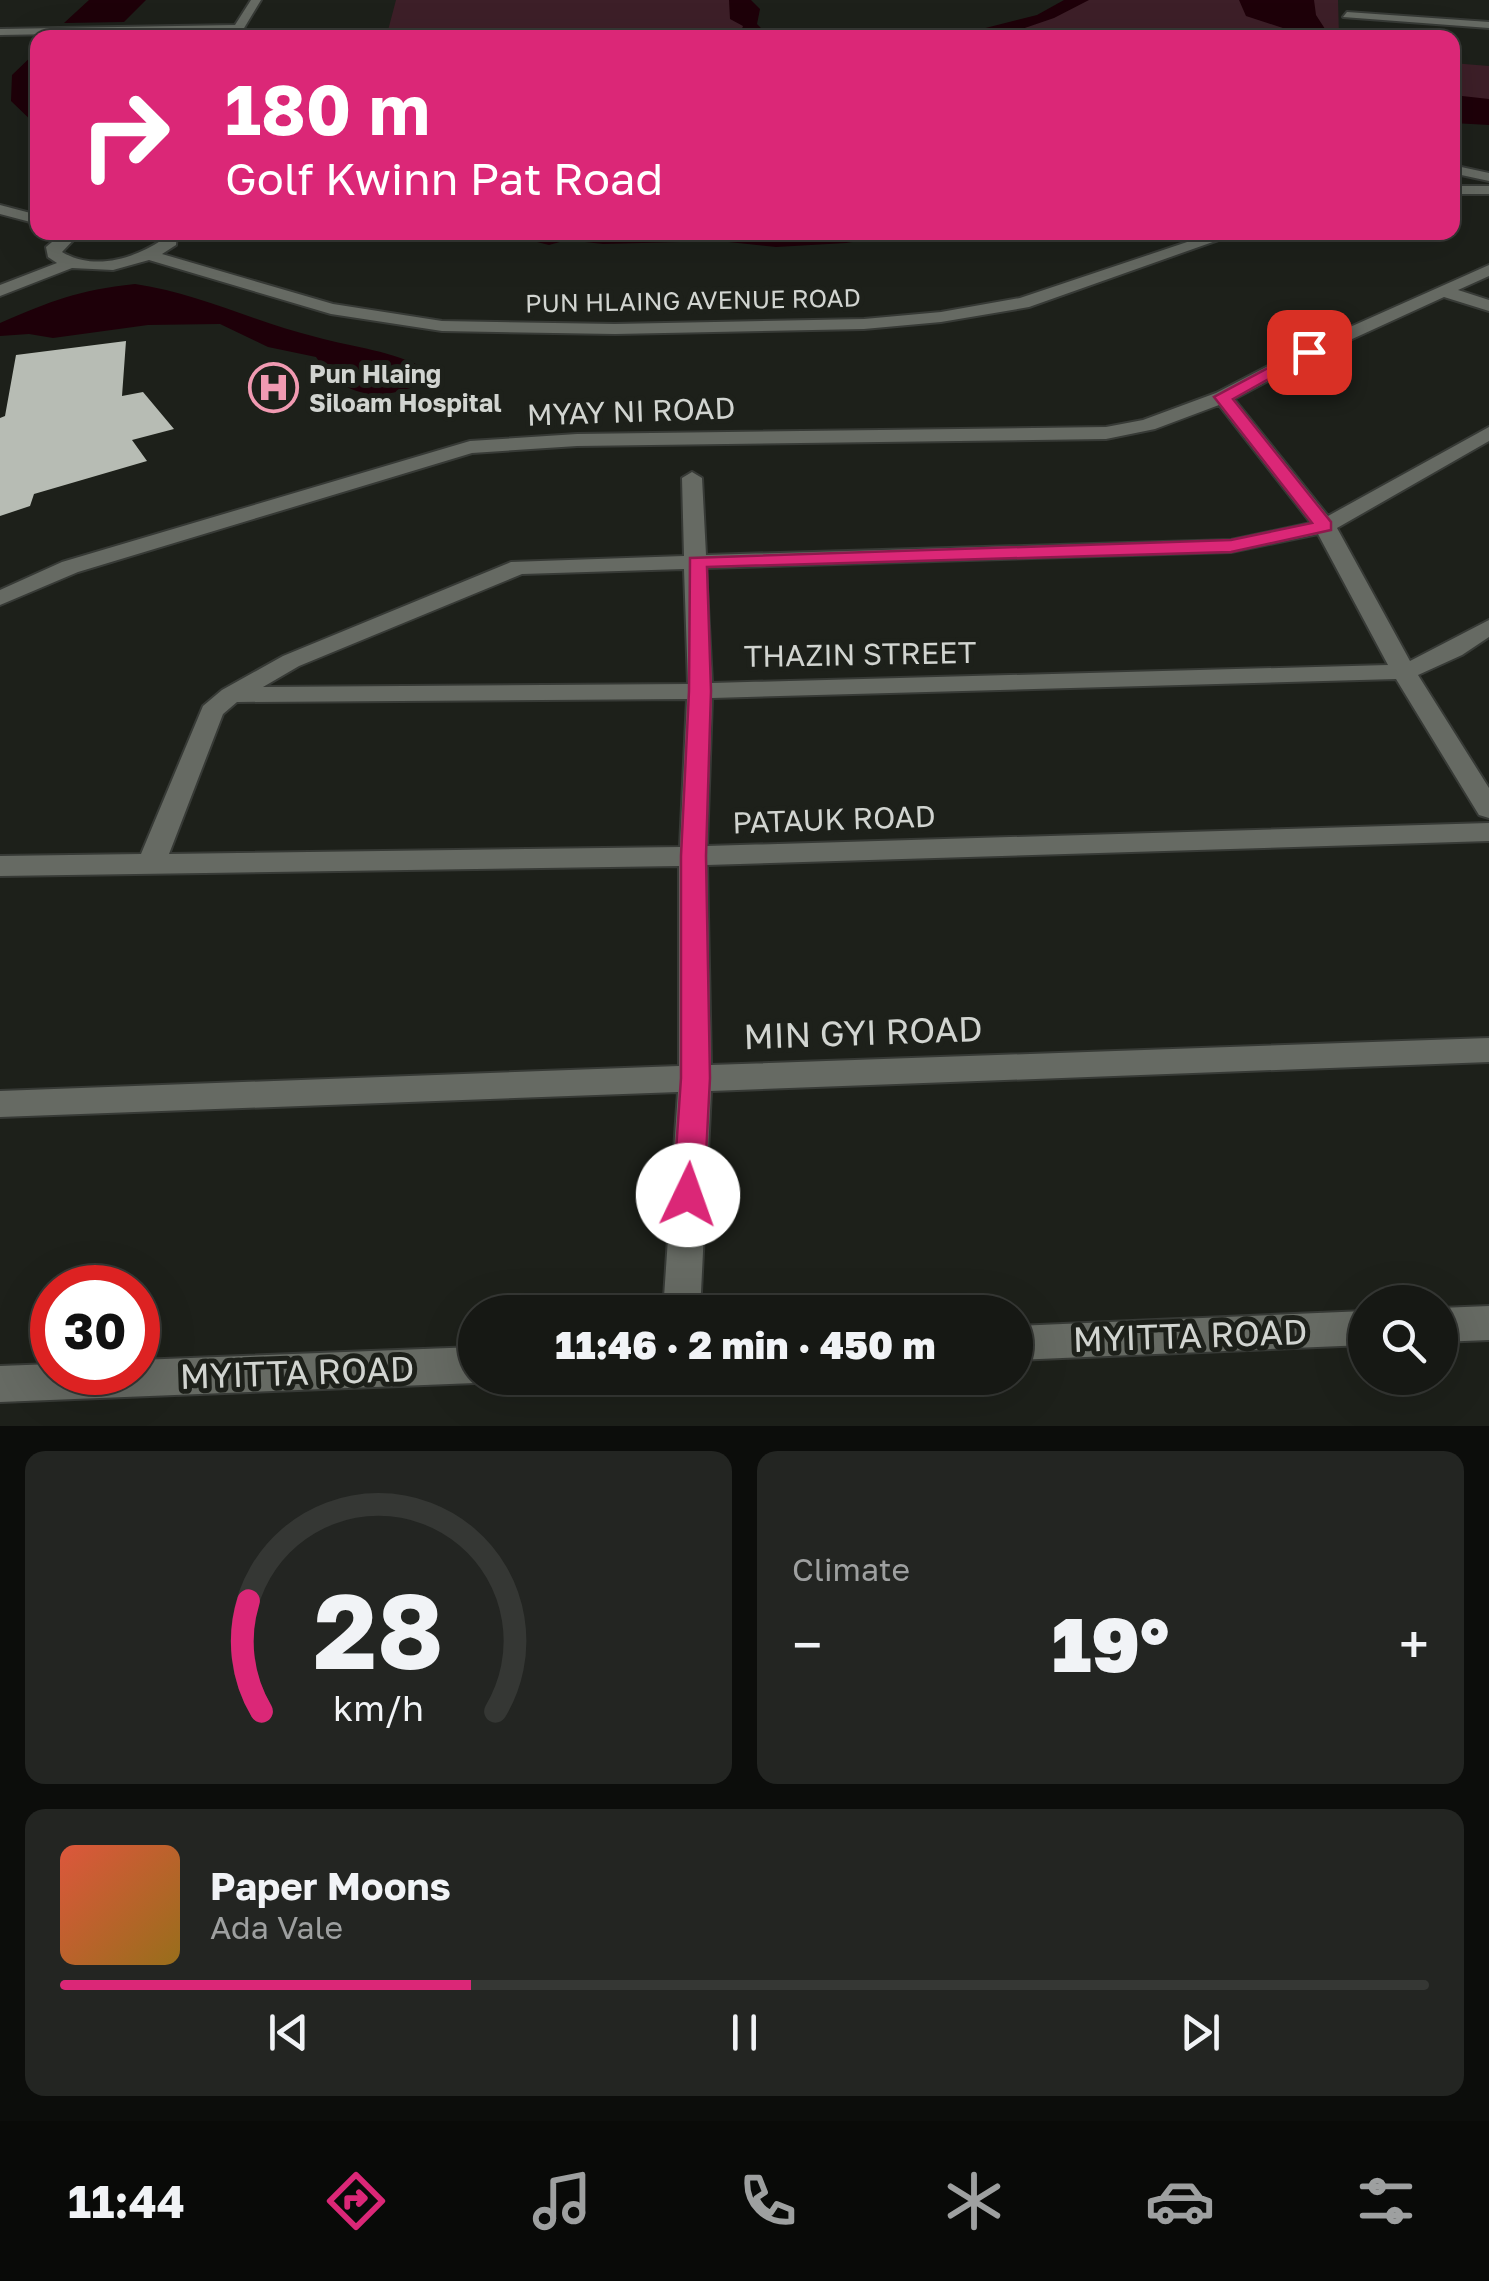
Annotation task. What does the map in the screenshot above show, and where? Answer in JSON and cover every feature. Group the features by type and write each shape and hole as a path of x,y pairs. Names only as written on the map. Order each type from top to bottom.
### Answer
{"street":[{"path":"235,30 256,0"},
{"path":"1346,0 1347,21 1489,25"},
{"path":"0,32 30,32"},
{"path":"1460,171 1489,177"},
{"path":"1460,190 1489,190"},
{"path":"0,209 30,218"},
{"path":"63,240 54,247 65,261"},
{"path":"0,283 65,261 108,265 149,256 170,240"},
{"name":"PUN HLAING AVENUE ROAD","path":"149,256 331,308 442,326 616,329 864,324 940,318 1023,303 1210,240"},
{"path":"0,292 65,261"},
{"name":"MYAY NI ROAD","path":"0,598 70,567 470,447 577,440 1106,433 1138,428 1222,397 1489,270"},
{"path":"1443,291 1489,306"},
{"path":"1222,397 1324,526 1404,672 1489,809"},
{"path":"151,864 212,711 230,695 291,662 519,567 1231,546 1324,526 1489,433"},
{"path":"683,1295 695,1078 693,856 700,691 692,478"},
{"name":"THAZIN STREET","path":"230,695 700,691 1404,672 1454,650 1489,627"},
{"name":"PATAUK ROAD","path":"0,866 693,856 1489,832"},
{"name":"MIN GYI ROAD","path":"0,1104 1489,1050"},
{"path":"1458,1324 1489,1323"},
{"name":"MYITTA ROAD","path":"1033,1341 1348,1329"},
{"name":"MYITTA ROAD","path":"0,1384 458,1365"}],"shaded area":[{"path":"89,0 146,0 124,22 64,23"},
{"path":"396,0 738,0 753,30 388,30"},
{"path":"729,0 751,0 760,9 757,24 763,30 742,30 743,26 730,19"},
{"path":"1064,0 1089,0 1019,30 978,30 1037,15"},
{"path":"1072,0 1338,0 1339,30 1000,30 1046,16"},
{"path":"1239,0 1314,0 1316,15 1326,30 1289,30 1246,16"},
{"path":"30,58 30,119 11,101 12,75"},
{"path":"1460,64 1489,66 1489,116 1460,114"},
{"path":"1460,96 1489,99 1489,125 1460,123"},
{"path":"529,240 567,240 549,245"},
{"path":"567,240 866,240 776,247 719,241 603,244"},
{"path":"135,284 387,354 428,370 421,384 405,390 362,393 338,381 316,357 268,347 220,324 148,325 53,338 29,334 0,336 0,323 35,308 81,293"}],"building":[{"path":"126,341 122,396 143,392 174,429 132,440 147,461 34,494 30,506 0,516 0,418 5,416 16,355"}],"place":[{"name":"Pun Hlaing Siloam Hospital","path":"274,387"}],"route":[{"path":"688,1195 695,1078 693,856 700,691 697,562 1231,546 1308,532 1324,526 1222,397 1309,352"}]}
